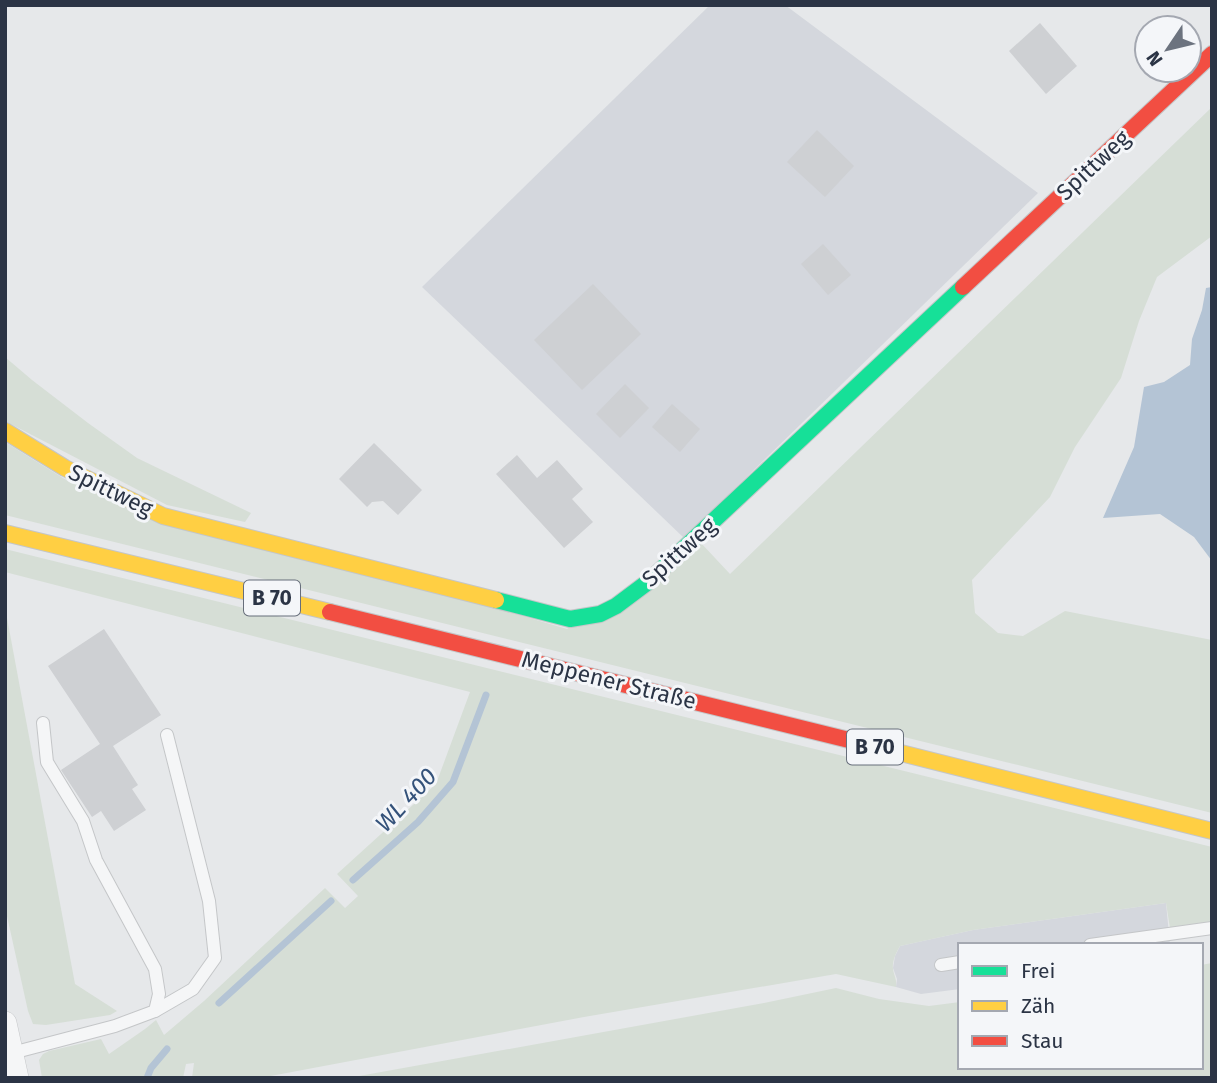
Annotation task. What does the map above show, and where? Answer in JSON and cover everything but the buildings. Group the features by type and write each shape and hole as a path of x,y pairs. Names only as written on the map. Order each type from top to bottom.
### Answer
{"street":[{"name":"Spittweg","path":"5,431 65,468 163,516 570,619 600,614 616,606 648,582 1212,54"},
{"name":"Meppener Straße","path":"5,533 525,659 1212,831"},
{"path":"5,1023 18,1078"}],"lane":[{"path":"43,723 47,762 83,821 96,860 155,969 159,994 155,1011"},
{"path":"12,1053 115,1026 155,1011 193,989 215,958 209,901 167,735"},
{"path":"1104,943 1212,928"},
{"path":"941,965 958,962"}],"shaded area":[{"path":"710,5 785,5 1038,193 684,538 422,287"},
{"path":"1212,107 1212,236 1157,277 1139,321 1121,378 1075,447 1050,497 972,580 975,613 998,633 1023,636 1065,611 1212,640 1212,813 5,515 5,442 71,483 567,629 701,543 730,574"},
{"path":"5,357 137,458 251,513 245,522 167,505 5,421"},
{"path":"5,549 1212,847 1212,923 1170,928 1166,903 973,930 900,946 893,963 896,987 836,974 584,1017 260,1078 192,1078 194,1063 186,1064 183,1078 42,1078 39,1060 49,1051 101,1039 109,1054 156,1020 164,1035 325,888 345,908 358,896 337,874 436,784 470,692 5,572"},
{"path":"5,607 75,984 117,1011 110,1015 46,1025 33,1024 28,1011 5,907"},
{"path":"1166,903 1170,943 958,943 958,989 921,994 896,987 897,979 893,968 900,946 973,930"},
{"path":"1212,963 1212,1078 348,1078 836,988 879,999 929,1006 958,1002 958,1069 1203,1069 1203,965"}],"water":[{"path":"1212,287 1212,561 1194,537 1160,514 1103,518 1134,447 1144,387 1164,382 1190,365 1192,339 1206,288"}],"waterway":[{"name":"WL 400","path":"353,880 418,822 453,782 486,695"},
{"name":"WL 400","path":"219,1003 331,901"},
{"path":"147,1078 151,1068 167,1049"}],"traffic: fast":[{"path":"496,600 570,619 600,614 616,606 648,582 963,287"}],"traffic: slow":[{"path":"5,431 65,468 163,516 496,600"},
{"path":"5,533 330,612"},
{"path":"849,740 1212,831"}],"traffic: jam":[{"path":"963,287 1212,54"},
{"path":"330,612 849,740"}]}
